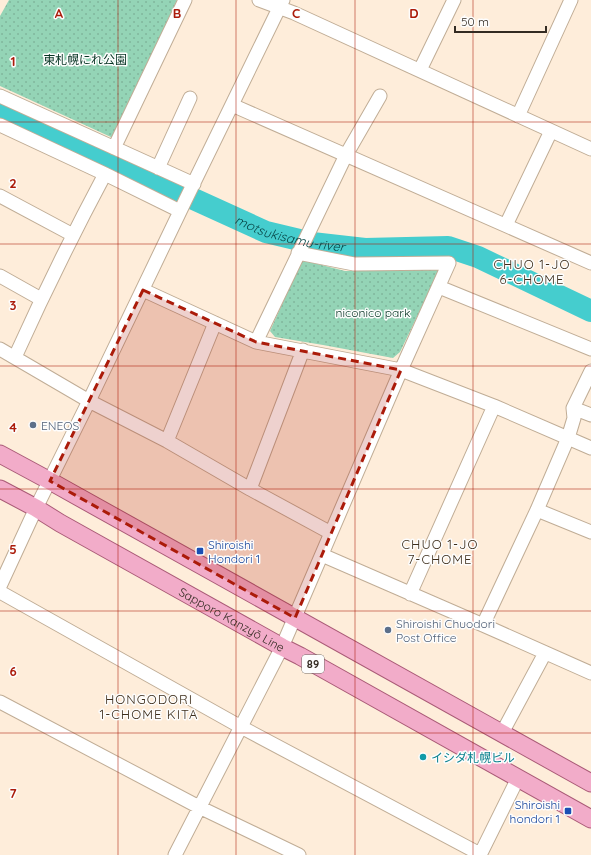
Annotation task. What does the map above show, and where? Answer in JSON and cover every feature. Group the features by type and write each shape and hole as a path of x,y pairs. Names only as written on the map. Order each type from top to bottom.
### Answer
{"main road":[{"path":"0,454 591,783"},
{"name":"Sapporo Kanzyō Line","path":"0,489 591,819"}],"street":[{"path":"114,148 185,0"},
{"path":"259,0 263,2 281,3 420,70 591,149"},
{"path":"420,70 454,0"},
{"path":"518,116 571,0"},
{"path":"0,586 36,508 281,3"},
{"path":"0,96 158,168 193,186"},
{"path":"256,342 346,155 380,96"},
{"path":"158,168 190,98"},
{"path":"232,105 591,263"},
{"path":"0,126 105,174 183,206"},
{"path":"506,225 551,131"},
{"path":"15,357 41,299 105,174"},
{"path":"0,196 73,235"},
{"path":"175,855 282,647 401,370 449,263 354,264 302,245"},
{"path":"0,276 41,299"},
{"path":"439,287 591,349"},
{"path":"143,290 256,342 401,370 494,406 591,448"},
{"path":"167,441 215,323"},
{"path":"0,349 89,401 167,441 250,489 331,533"},
{"path":"250,489 303,350"},
{"path":"483,625 538,510 568,438 574,418 573,408 591,371"},
{"path":"410,594 494,406"},
{"path":"573,408 591,415"},
{"path":"538,510 591,532"},
{"path":"322,555 591,673"},
{"path":"0,592 241,727 480,854 518,778"},
{"path":"502,733 545,653"},
{"path":"0,702 283,851 298,855"}],"highlighted area":[{"path":"143,290 256,342 401,370 295,618 50,481"}],"green space":[{"name":"東札幌にれ公園","path":"9,0 177,0 113,138 0,86 0,16"},
{"name":"niconico park","path":"302,260 345,271 440,269 400,352 393,358 275,337 270,331"}],"waterway":[{"name":"motsukisamu-river","path":"0,111 266,232 312,243 365,249 448,247 478,257 591,311"}],"place":[{"name":"ENEOS","path":"33,425"},
{"name":"Shiroishi Hondori 1","path":"200,551"},
{"name":"Shiroishi Chuodori Post Office","path":"388,630"},
{"name":"イシダ札幌ビル","path":"423,757"},
{"name":"Shiroishi hondori 1","path":"568,811"}],"district":[{"name":"CHUO 1-JO 6-CHOME","path":"532,272"},
{"name":"CHUO 1-JO 7-CHOME","path":"440,552"},
{"name":"HONGODORI 1-CHOME KITA","path":"149,706"}]}
